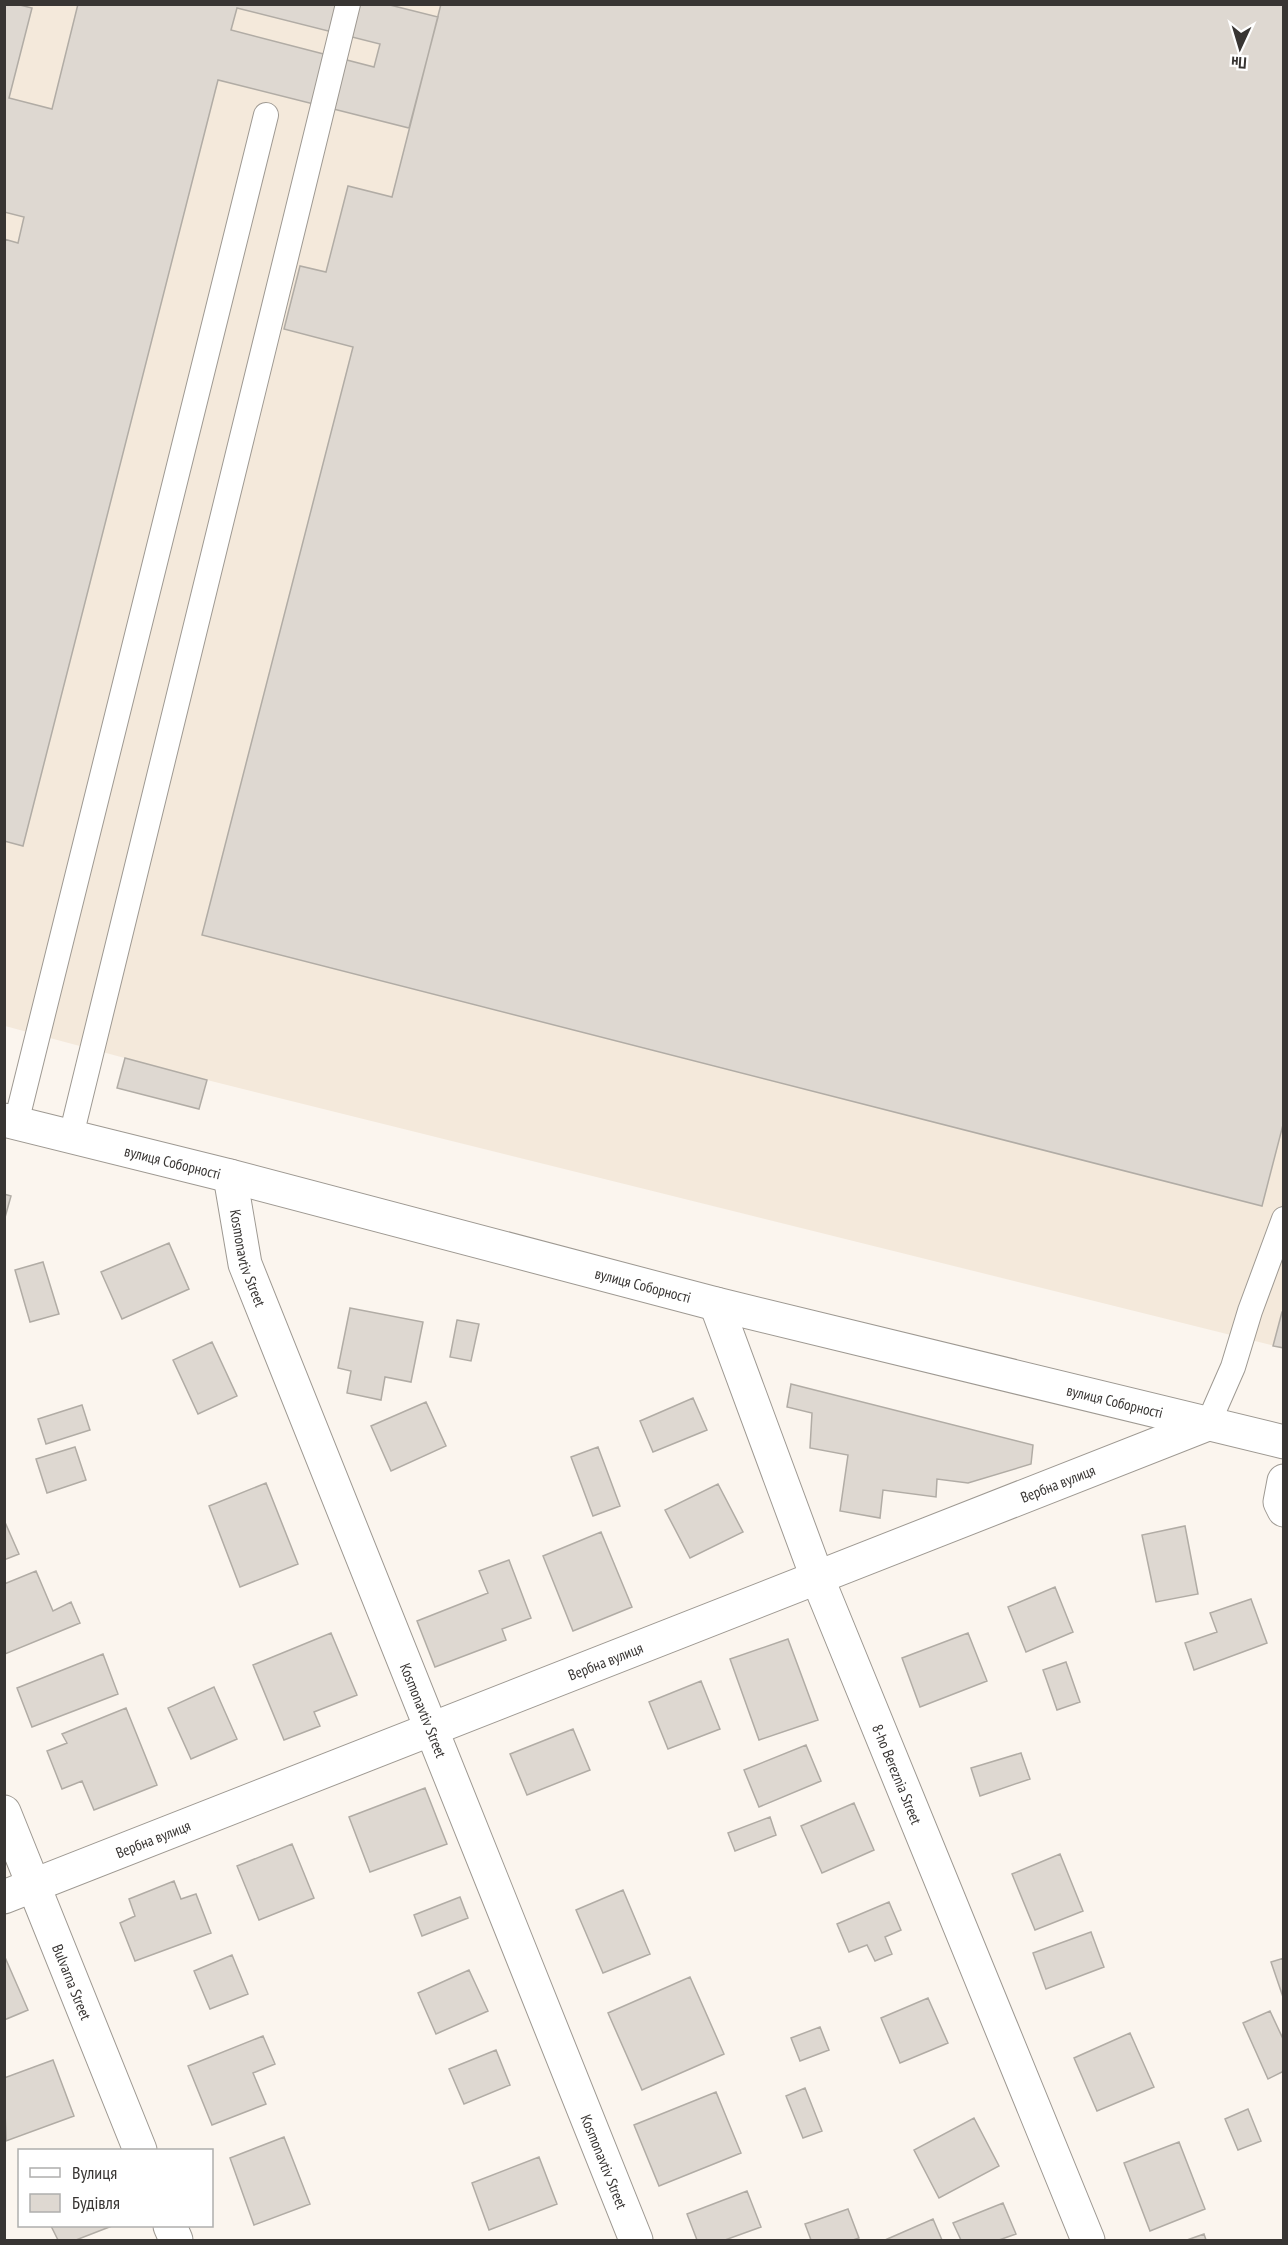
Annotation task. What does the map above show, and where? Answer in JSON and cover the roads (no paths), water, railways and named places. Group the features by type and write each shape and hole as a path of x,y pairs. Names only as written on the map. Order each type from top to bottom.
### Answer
{"street":[{"name":"вулиця Соборності","path":"10,1122 230,1176 716,1304 1284,1443"},
{"name":"Kosmonavtiv Street","path":"230,1176 244,1264 636,2241"},
{"name":"8-ho Bereznia Street","path":"716,1304 817,1577 1088,2241"},
{"name":"Вербна вулиця","path":"19,1891 1208,1424"},
{"path":"1284,1480 1280,1502 1284,1510"},
{"name":"Bulvarna Street","path":"4,1812 19,1891 139,2149"},
{"path":"170,2227 176,2241"}],"lane":[{"path":"71,1136 348,4"},
{"path":"10,1122 266,115"},
{"path":"1208,1424 1233,1367 1250,1311 1284,1219"}]}
